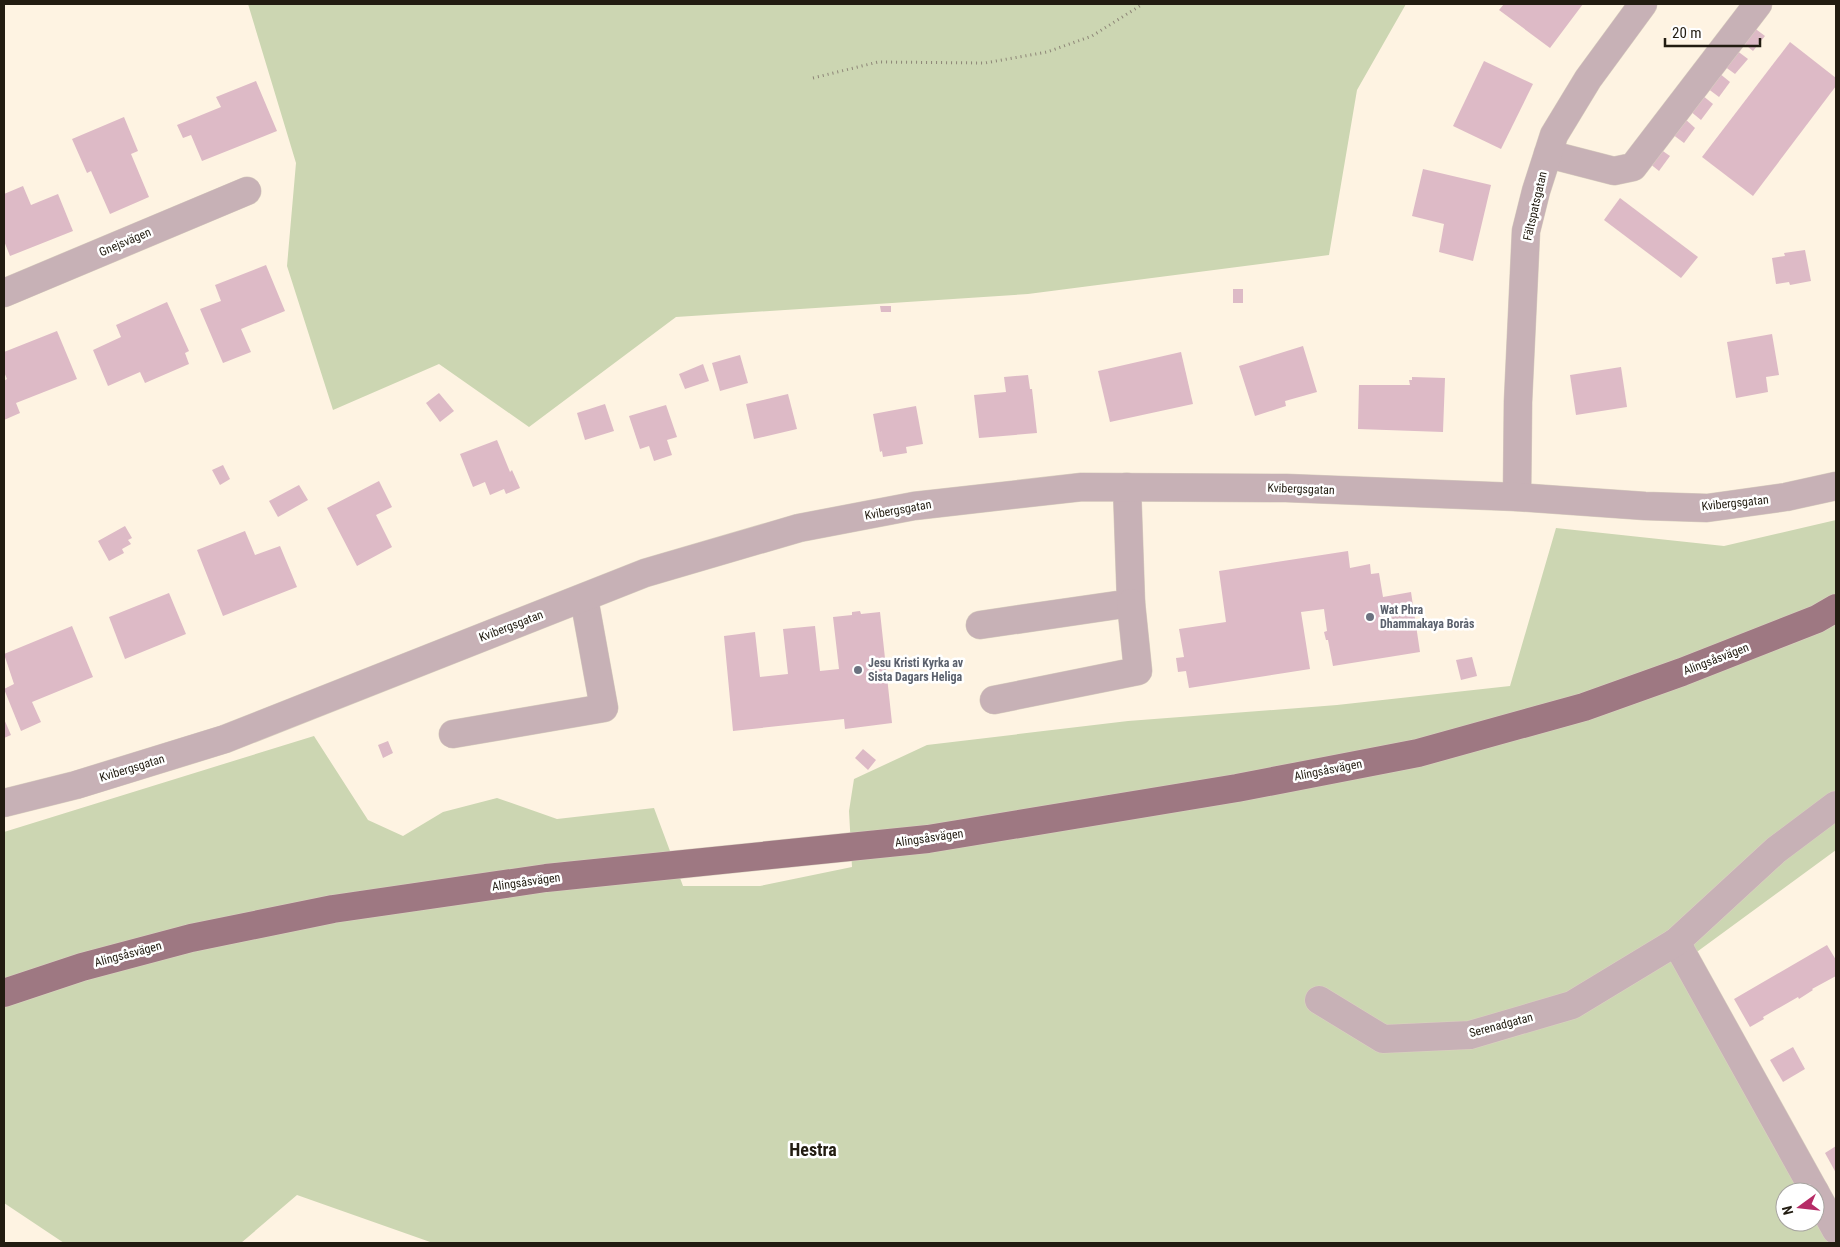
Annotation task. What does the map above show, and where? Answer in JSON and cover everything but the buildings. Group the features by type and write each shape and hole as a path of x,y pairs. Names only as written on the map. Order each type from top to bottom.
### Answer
{"main road":[{"name":"Alingsåsvägen","path":"4,993 82,967 190,938 333,909 546,878 928,839 1237,788 1418,753 1584,707 1700,665 1817,619 1836,608"}],"street":[{"name":"Fältspatsgatan","path":"1517,497 1518,402 1526,231 1554,135 1588,79 1643,4"},
{"path":"1548,154 1614,171 1632,167 1758,4"},
{"name":"Gnejsvägen","path":"4,293 246,191"},
{"name":"Kvibergsgatan","path":"4,803 76,785 226,739 645,574 799,528 914,506 1082,487 1126,487 1286,488 1517,497 1645,506 1707,508 1786,497 1836,486"},
{"path":"994,700 1138,672 1131,603 1126,487"},
{"path":"453,734 604,708 584,598"},
{"path":"980,625 1131,603"},
{"name":"Serenadgatan","path":"1319,1000 1383,1039 1470,1035 1572,1005 1676,942 1776,850 1836,805"},
{"path":"1676,942 1809,1182"},
{"path":"1825,1210 1836,1230"}],"path":[{"path":"813,78 878,62 985,63 1047,52 1092,36 1143,4"}],"green space":[{"path":"248,4 1406,4 1357,90 1329,255 1028,294 676,317 529,427 439,364 333,410 287,266 296,163"},
{"path":"1836,520 1836,850 1694,954 1822,1182 1775,1182 1775,1232 1825,1232 1825,1186 1836,1206 1836,1243 433,1243 297,1195 241,1243 64,1243 4,1203 4,832 314,736 368,820 403,836 443,812 497,798 557,819 654,808 683,886 760,886 852,867 849,811 854,779 927,745 1128,721 1337,705 1510,686 1556,528 1724,546"}],"place":[{"name":"Wat Phra Dhammakaya Borås","path":"1370,617"},
{"name":"Jesu Kristi Kyrka av Sista Dagars Heliga","path":"858,670"}],"district":[{"name":"Hestra","path":"813,1150"}]}
